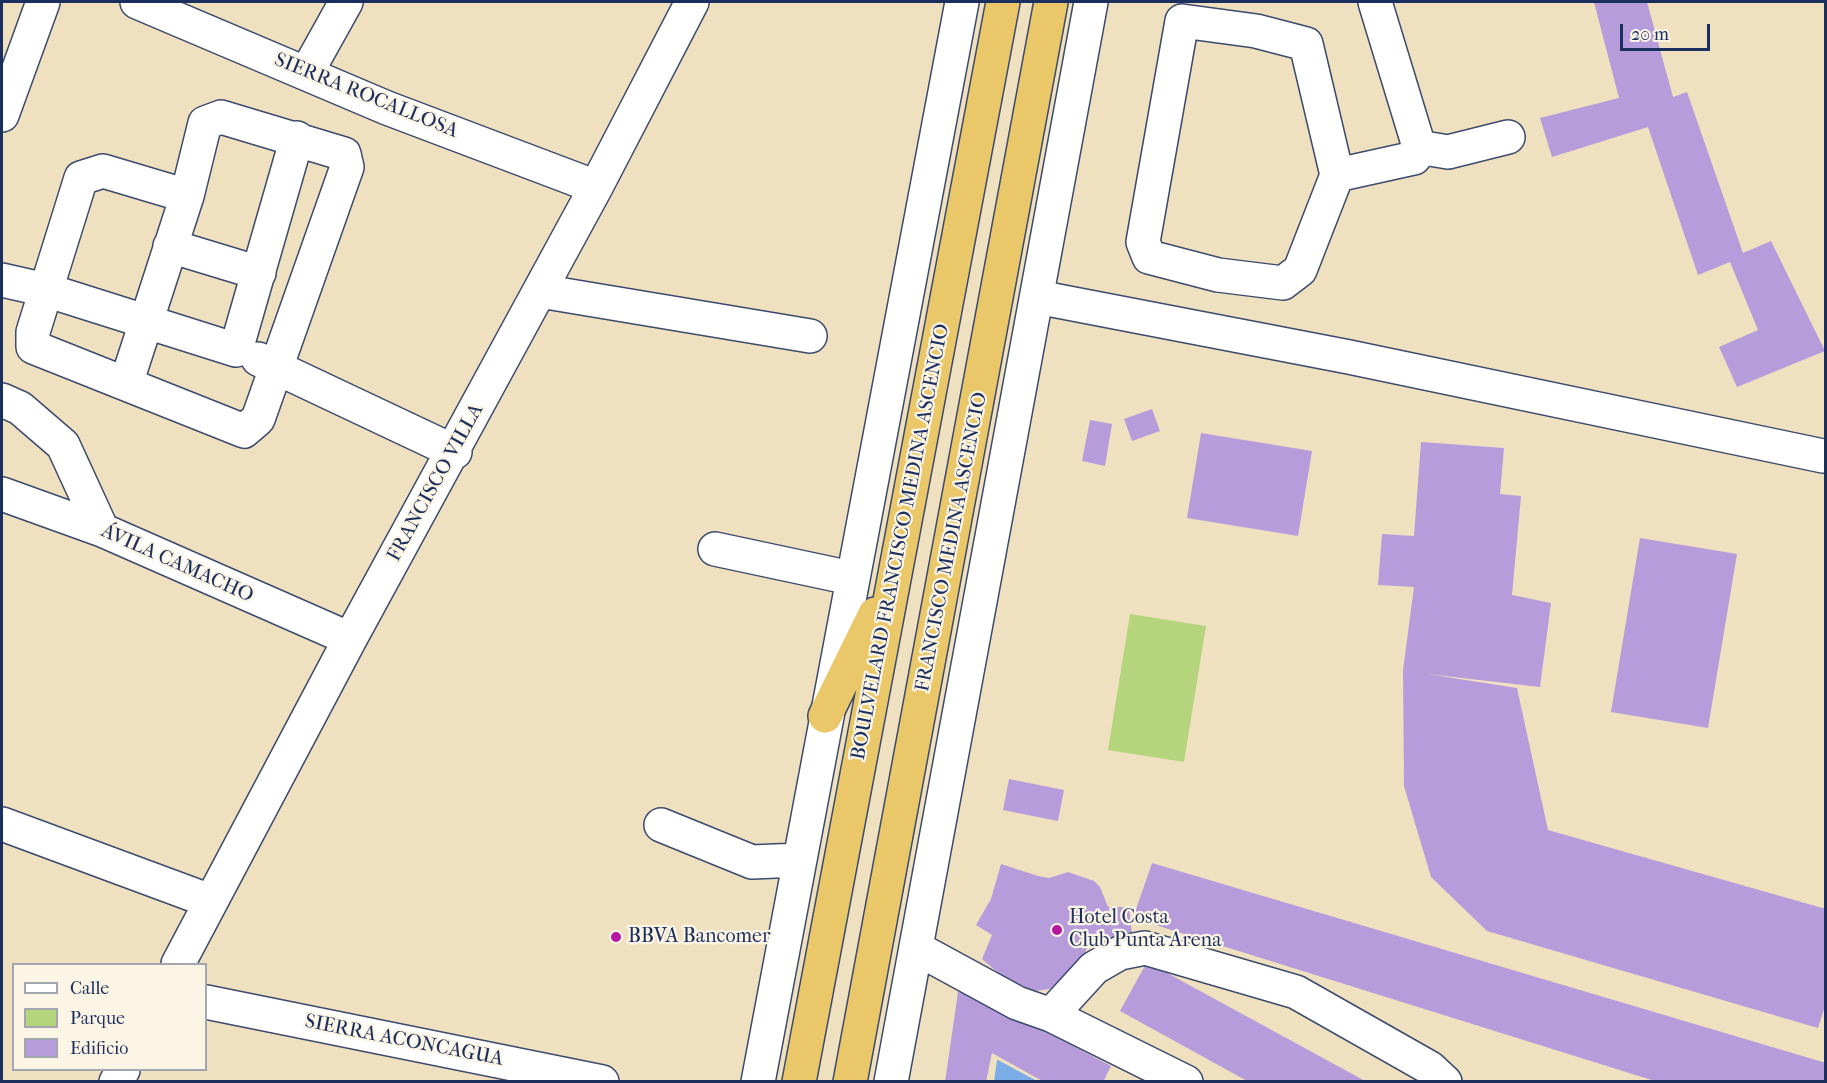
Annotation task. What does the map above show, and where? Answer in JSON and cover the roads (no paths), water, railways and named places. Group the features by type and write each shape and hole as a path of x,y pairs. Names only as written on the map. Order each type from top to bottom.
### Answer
{"highway":[{"name":"BOULVELARD FRANCISCO MEDINA ASCENCIO","path":"798,1082 1003,2"},
{"name":"FRANCISCO MEDINA ASCENCIO","path":"850,1082 1051,2"},
{"path":"825,716 894,575"}],"street":[{"path":"2,115 43,2"},
{"name":"SIERRA ROCALLOSA","path":"137,2 307,72 387,108 596,187"},
{"path":"307,72 346,2"},
{"name":"FRANCISCO VILLA","path":"179,963 350,639 454,452 596,187 692,2"},
{"path":"758,1082 825,716 962,2"},
{"path":"891,1082 1091,2"},
{"path":"1337,175 1414,158 1418,147 1375,2"},
{"path":"1182,21 1256,31 1306,44 1337,175 1300,270 1283,283 1218,275 1149,257 1143,242 1182,21"},
{"path":"126,384 187,195 205,123 221,117 297,138 344,154 347,167 278,368 258,419 244,431 33,347 33,332 81,178 103,171 187,195"},
{"path":"1418,147 1448,152 1508,136"},
{"path":"236,350 297,138"},
{"path":"170,246 259,273"},
{"path":"2,280 46,291 236,350 454,452"},
{"path":"540,291 810,336"},
{"path":"1037,297 1348,357 1823,456"},
{"path":"2,400 20,408 63,445 102,530"},
{"name":"ÁVILA CAMACHO","path":"2,494 102,530 350,639"},
{"path":"715,549 852,578"},
{"path":"2,824 210,901"},
{"path":"661,825 752,862 799,860"},
{"path":"916,948 1017,1003 1051,1015 1186,1082"},
{"path":"1051,1015 1094,968 1120,953 1145,948 1296,992 1430,1068 1444,1082"},
{"name":"SIERRA ACONCAGUA","path":"207,1002 501,1072 602,1082"}],"water":[{"path":"998,1060 1037,1081 994,1081"}],"place":[{"name":"Hotel Costa Club Punta Arena","path":"1057,930"},
{"name":"BBVA Bancomer","path":"616,937"}]}
